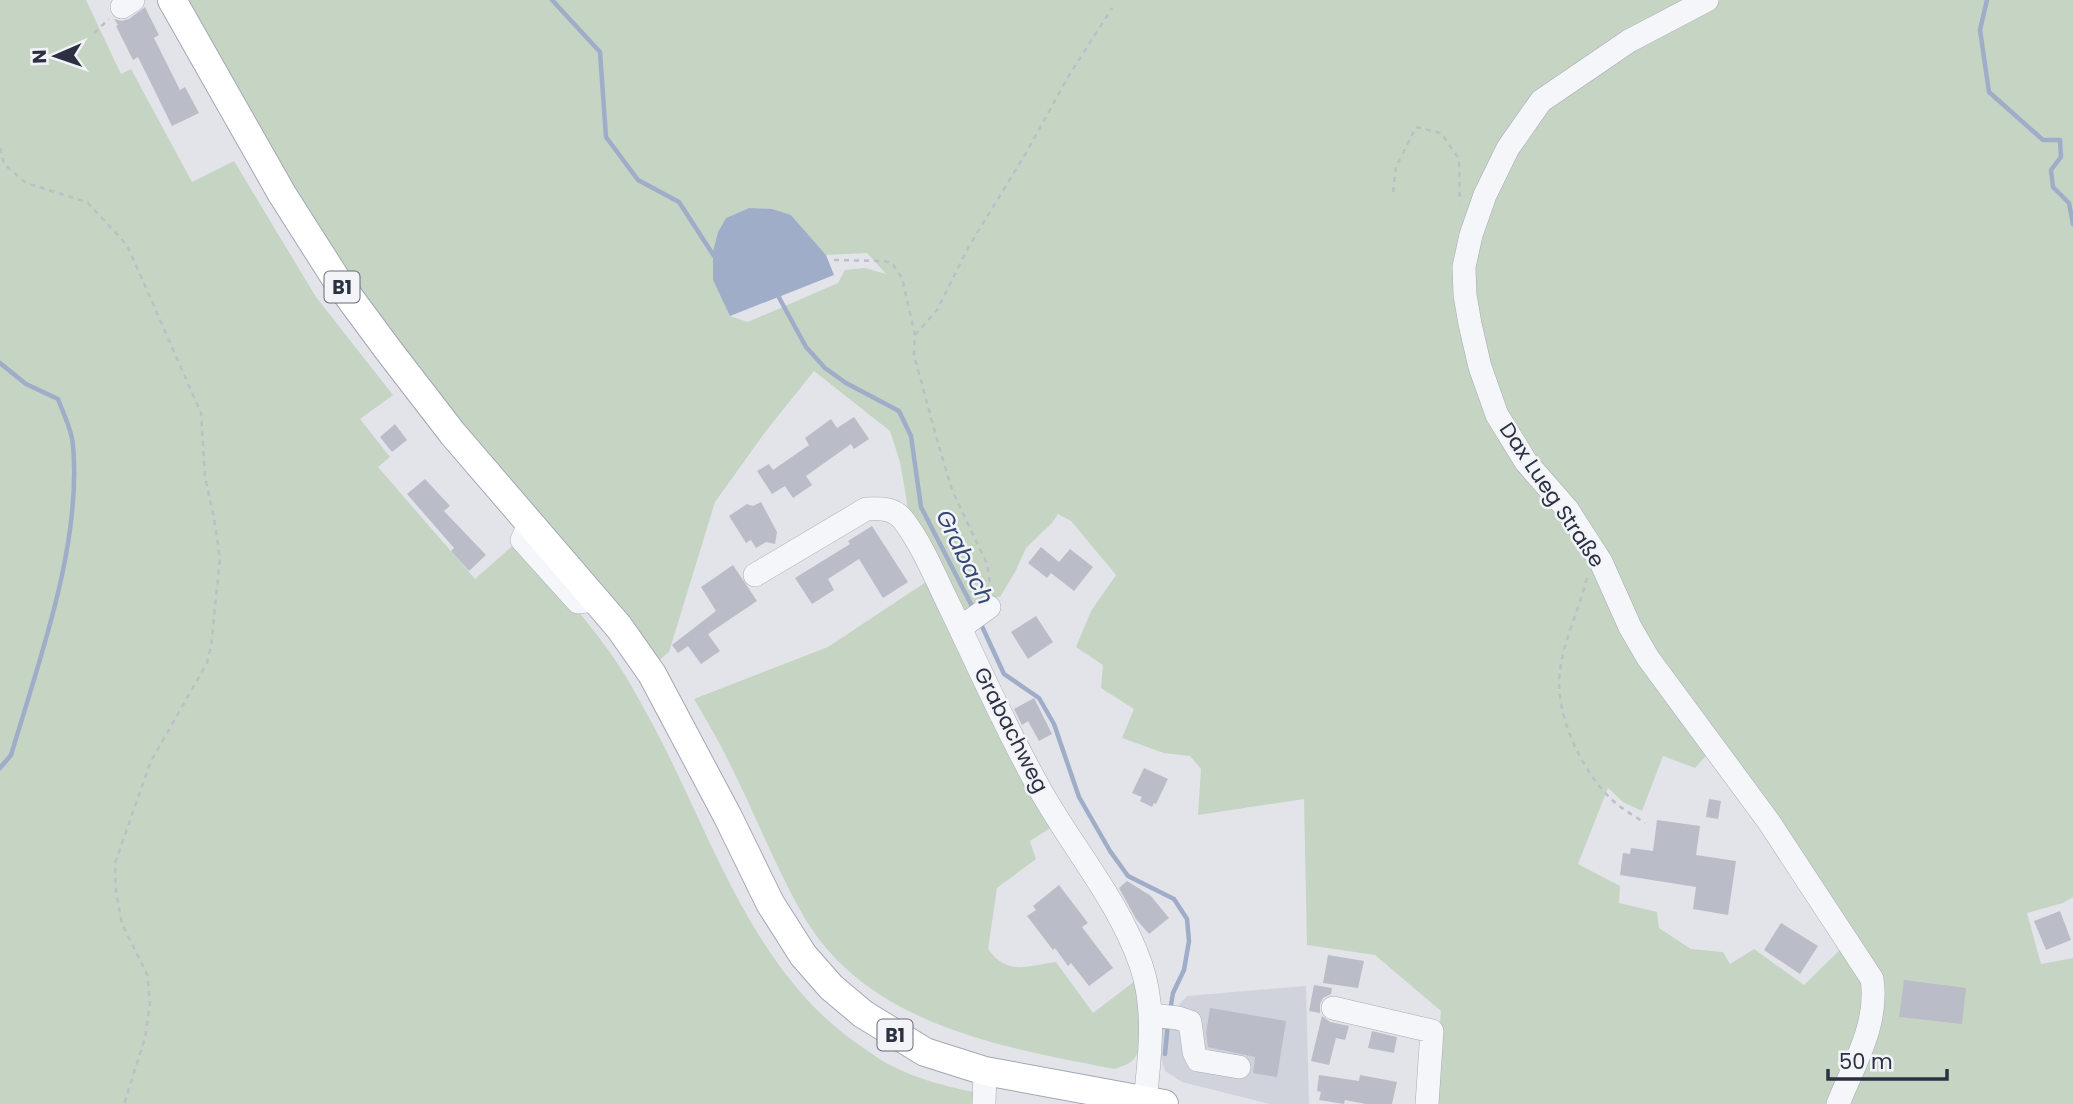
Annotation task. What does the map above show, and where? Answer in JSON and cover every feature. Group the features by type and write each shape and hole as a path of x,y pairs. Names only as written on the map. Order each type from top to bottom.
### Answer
{"main road":[{"name":"B1","path":"172,0 282,194 338,282 453,434 619,627 652,674 770,904 803,956 831,987 863,1014 925,1052 985,1072 1155,1102"}],"street":[{"name":"Dax Lueg Straße","path":"1707,0 1629,41 1541,101 1508,148 1485,195 1471,235 1464,267 1465,295 1480,366 1497,415 1526,462 1567,509 1594,551 1630,627 1648,658 1769,822 1872,979 1875,998 1873,1016 1838,1104"},
{"name":"Grabachweg","path":"755,575 866,509 886,508 903,519 975,617 1038,786 1113,904 1163,1016 1150,1047 1155,1102"},
{"path":"1333,1001 1432,1031 1427,1104"},
{"path":"1163,1016 1190,1022 1194,1052 1198,1060 1239,1067"},
{"path":"984,1104 985,1072"}],"path":[{"path":"915,335 937,310 968,248 1026,153 1068,77 1112,8"},
{"path":"1393,192 1396,167 1416,127 1441,133 1459,159 1461,205 1471,235"},
{"path":"0,148 4,164 26,183 87,202 127,245 201,413 205,477 220,559 207,663 151,761 115,863 116,893 122,924 147,974 150,1003 145,1038 124,1104"},
{"path":"834,260 892,263 902,278 915,335 914,355 952,490 987,564 990,582 975,617"},
{"path":"1594,551 1563,656 1560,674 1562,711 1569,733 1601,788 1623,809 1645,823"}],"shaded area":[{"path":"1306,986 1309,1104 1270,1104 1182,1082 1165,1071 1159,1052 1158,1008 1178,1006 1187,996"}],"green space":[{"path":"0,0 86,0 121,74 131,69 192,182 234,161 316,297 393,395 360,419 390,457 378,467 475,579 518,541 585,620 625,675 675,768 740,902 793,983 826,1019 878,1058 921,1078 973,1092 975,1104 0,1104"},
{"path":"189,0 2073,0 2073,897 2063,903 2027,913 2041,964 2073,958 2073,1104 1433,1104 1441,1011 1375,955 1307,945 1304,799 1198,815 1201,769 1190,756 1164,753 1122,738 1134,709 1101,688 1103,665 1076,647 1091,611 1116,575 1071,521 1058,514 1026,548 1000,597 985,597 979,605 949,622 1055,825 1030,841 1036,859 997,888 988,949 1010,966 1027,967 1056,962 1093,1013 1135,981 1140,1029 1139,1048 1130,1062 1114,1069 983,1040 900,1007 864,983 831,954 804,917 726,755 694,699 828,647 929,580 909,514 900,462 890,431 814,371 766,431 715,502 669,652 658,661 410,360 373,311 298,195","holes":["749,208 791,215 826,255 867,253 886,274 865,268 845,270 838,283 748,322 730,316 718,232 726,218","1718,743 1853,937 1804,985 1754,949 1730,964 1723,952 1691,949 1659,928 1657,912 1619,903 1620,886 1578,864 1608,788 1623,802 1642,811 1663,756 1695,768"]}],"water":[{"path":"749,208 772,209 791,215 826,255 834,275 730,316 713,280 713,252 718,232 726,218"}],"building":[{"path":"145,7 159,35 154,38 180,90 185,87 199,113 172,126 138,57 133,60 114,19 129,19"},
{"path":"854,417 869,439 854,449 851,444 806,476 812,485 793,498 785,486 772,494 757,471 769,464 773,470 809,445 805,438 831,419 837,428"},
{"path":"395,424 407,440 392,452 380,437"},
{"path":"425,479 450,506 444,511 486,555 469,571 451,551 454,548 407,494"},
{"path":"761,502 777,532 775,544 766,542 756,548 751,540 746,543 729,516 747,504 753,506"},
{"path":"872,526 908,582 883,598 859,559 828,579 834,590 812,604 795,578 850,544 848,541"},
{"path":"1041,547 1059,562 1070,549 1093,567 1074,591 1051,573 1047,578 1028,563"},
{"path":"733,565 757,601 708,634 720,651 701,664 688,646 678,653 672,645 716,611 701,587"},
{"path":"1036,616 1053,642 1028,659 1011,632"},
{"path":"1034,698 1052,734 1039,741 1028,721 1022,725 1014,709"},
{"path":"1144,768 1168,779 1152,807 1140,801 1142,797 1132,793"},
{"path":"1709,799 1721,801 1718,819 1706,817"},
{"path":"1657,820 1700,826 1696,855 1736,861 1728,915 1693,909 1696,887 1620,875 1623,853 1630,854 1631,848 1653,851"},
{"path":"1127,881 1151,896 1169,918 1149,934 1136,919 1119,888"},
{"path":"1059,885 1088,923 1082,927 1113,968 1089,986 1071,963 1068,966 1055,948 1053,950 1027,916 1036,910 1033,906"},
{"path":"2060,911 2071,940 2046,950 2034,921"},
{"path":"1781,923 1818,946 1800,974 1764,950"},
{"path":"1328,955 1364,961 1358,988 1323,983"},
{"path":"1904,980 1966,988 1962,1024 1899,1017"},
{"path":"1314,985 1332,988 1331,994 1323,998 1320,1004 1320,1013 1309,1011"},
{"path":"1210,1008 1286,1021 1277,1077 1253,1073 1255,1057 1208,1047 1206,1033"},
{"path":"1322,1016 1330,1022 1349,1026 1345,1040 1336,1038 1329,1065 1311,1061"},
{"path":"1372,1031 1397,1037 1394,1053 1368,1048"},
{"path":"1319,1075 1359,1081 1360,1075 1397,1082 1392,1104 1366,1104 1345,1100 1344,1104 1319,1100"}],"waterway":[{"name":"Grabach","path":"552,0 600,52 606,137 638,180 679,202 714,256"},
{"path":"1987,0 1980,30 1989,92 2043,140 2060,140 2061,157 2051,170 2053,187 2069,203 2073,224"},
{"name":"Grabach","path":"776,292 806,347 825,368 846,383 899,411 911,436 921,507 973,608"},
{"path":"0,363 26,384 58,399 72,439 74,483 65,562 56,602 11,755 0,768"},
{"name":"Grabach","path":"980,622 1004,674 1039,698 1054,724 1079,797 1110,851 1128,876 1174,899 1187,919 1189,941 1184,970 1173,993 1170,1011"},
{"name":"Grabach","path":"1165,1054 1168,1023"}]}
